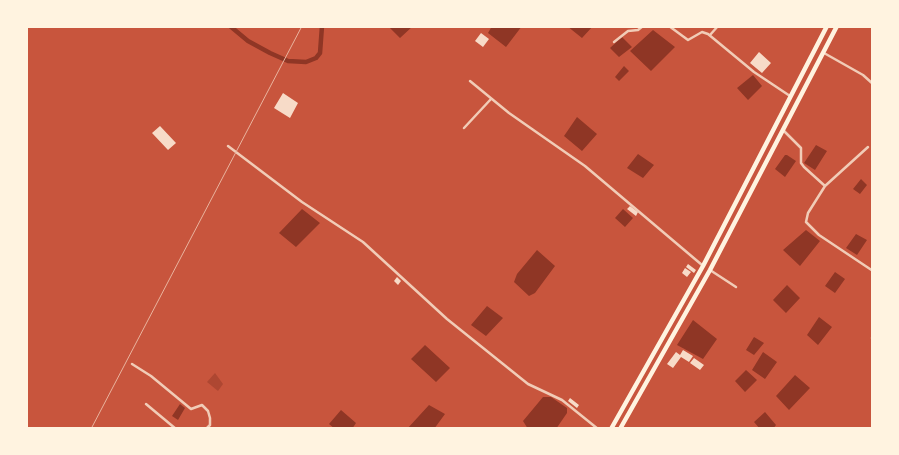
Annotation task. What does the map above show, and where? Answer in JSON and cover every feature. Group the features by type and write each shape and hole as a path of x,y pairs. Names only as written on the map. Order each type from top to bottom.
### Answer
{"highway":[{"path":"611,429 703,266 827,26"},
{"path":"620,429 710,270 837,26"}],"street":[{"path":"614,42 628,31 638,30 644,26"},
{"path":"669,26 688,40 702,32 710,35 754,72 791,97"},
{"path":"710,35 718,26"},
{"path":"824,53 863,75 873,84"},
{"path":"470,81 490,99 585,166 703,266"},
{"path":"464,128 490,99"},
{"path":"783,130 799,145 801,163 804,167 825,186"},
{"path":"228,146 366,246 447,318 528,384 562,400 598,429"},
{"path":"868,147 825,186 808,213 806,222 819,234 873,271"},
{"path":"710,270 736,287"},
{"path":"132,364 151,376 192,409 202,405 208,410 210,425 206,429"},
{"path":"146,404 176,429"}],"shaded area":[{"path":"388,26 413,26 400,38"},
{"path":"492,26 522,26 506,47 488,33"},
{"path":"567,26 593,26 582,38"},
{"path":"653,30 675,47 651,71 630,51"},
{"path":"622,37 632,47 619,57 610,48"},
{"path":"624,66 629,71 619,81 615,77"},
{"path":"753,75 762,86 748,100 737,88"},
{"path":"577,117 597,134 582,151 564,136"},
{"path":"816,145 827,151 815,170 804,163"},
{"path":"638,154 654,165 643,178 627,168"},
{"path":"785,155 796,161 785,177 775,169"},
{"path":"861,179 867,185 860,194 853,189"},
{"path":"302,209 320,223 296,247 279,233"},
{"path":"623,209 633,218 625,227 615,218"},
{"path":"806,230 820,241 800,266 783,250"},
{"path":"856,234 867,240 857,255 846,248"},
{"path":"537,250 555,266 535,293 529,296 514,282 517,274"},
{"path":"835,272 845,279 835,293 825,286"},
{"path":"787,285 800,298 786,313 773,300"},
{"path":"487,306 503,318 486,336 471,325"},
{"path":"819,317 832,327 818,345 807,335"},
{"path":"693,320 717,339 703,359 677,345"},
{"path":"754,337 764,343 754,355 746,350"},
{"path":"425,345 450,368 436,382 411,359"},
{"path":"763,352 777,362 765,379 752,370"},
{"path":"746,370 757,380 745,392 735,381"},
{"path":"215,373 223,384 218,391 207,382"},
{"path":"795,375 810,388 789,410 776,396"},
{"path":"543,397 551,397 567,408 567,413 556,429 528,429 523,421"},
{"path":"180,404 185,408 178,420 172,416"},
{"path":"429,405 445,414 434,429 407,429"},
{"path":"341,410 356,423 352,429 335,429 329,424"},
{"path":"765,412 776,425 773,429 760,429 754,422"}],"building":[{"path":"481,33 489,39 483,47 475,41"},
{"path":"759,52 771,63 762,73 750,63"},
{"path":"283,93 298,103 290,118 274,108"},
{"path":"160,126 176,143 168,150 152,133"},
{"path":"630,206 638,212 636,216 627,209"},
{"path":"688,264 696,270 694,273 686,267"},
{"path":"685,268 691,272 687,277 682,273"},
{"path":"397,277 401,281 398,285 394,281"},
{"path":"683,350 693,356 689,362 681,357 673,368 667,364 676,352 680,355"},
{"path":"694,358 704,365 700,370 690,363"},
{"path":"570,398 579,405 577,408 568,401"}],"waterway":[{"path":"230,26 248,41 270,53 288,61 306,62 316,58 320,53 322,26"}],"railway":[{"path":"91,429 302,26"}]}
